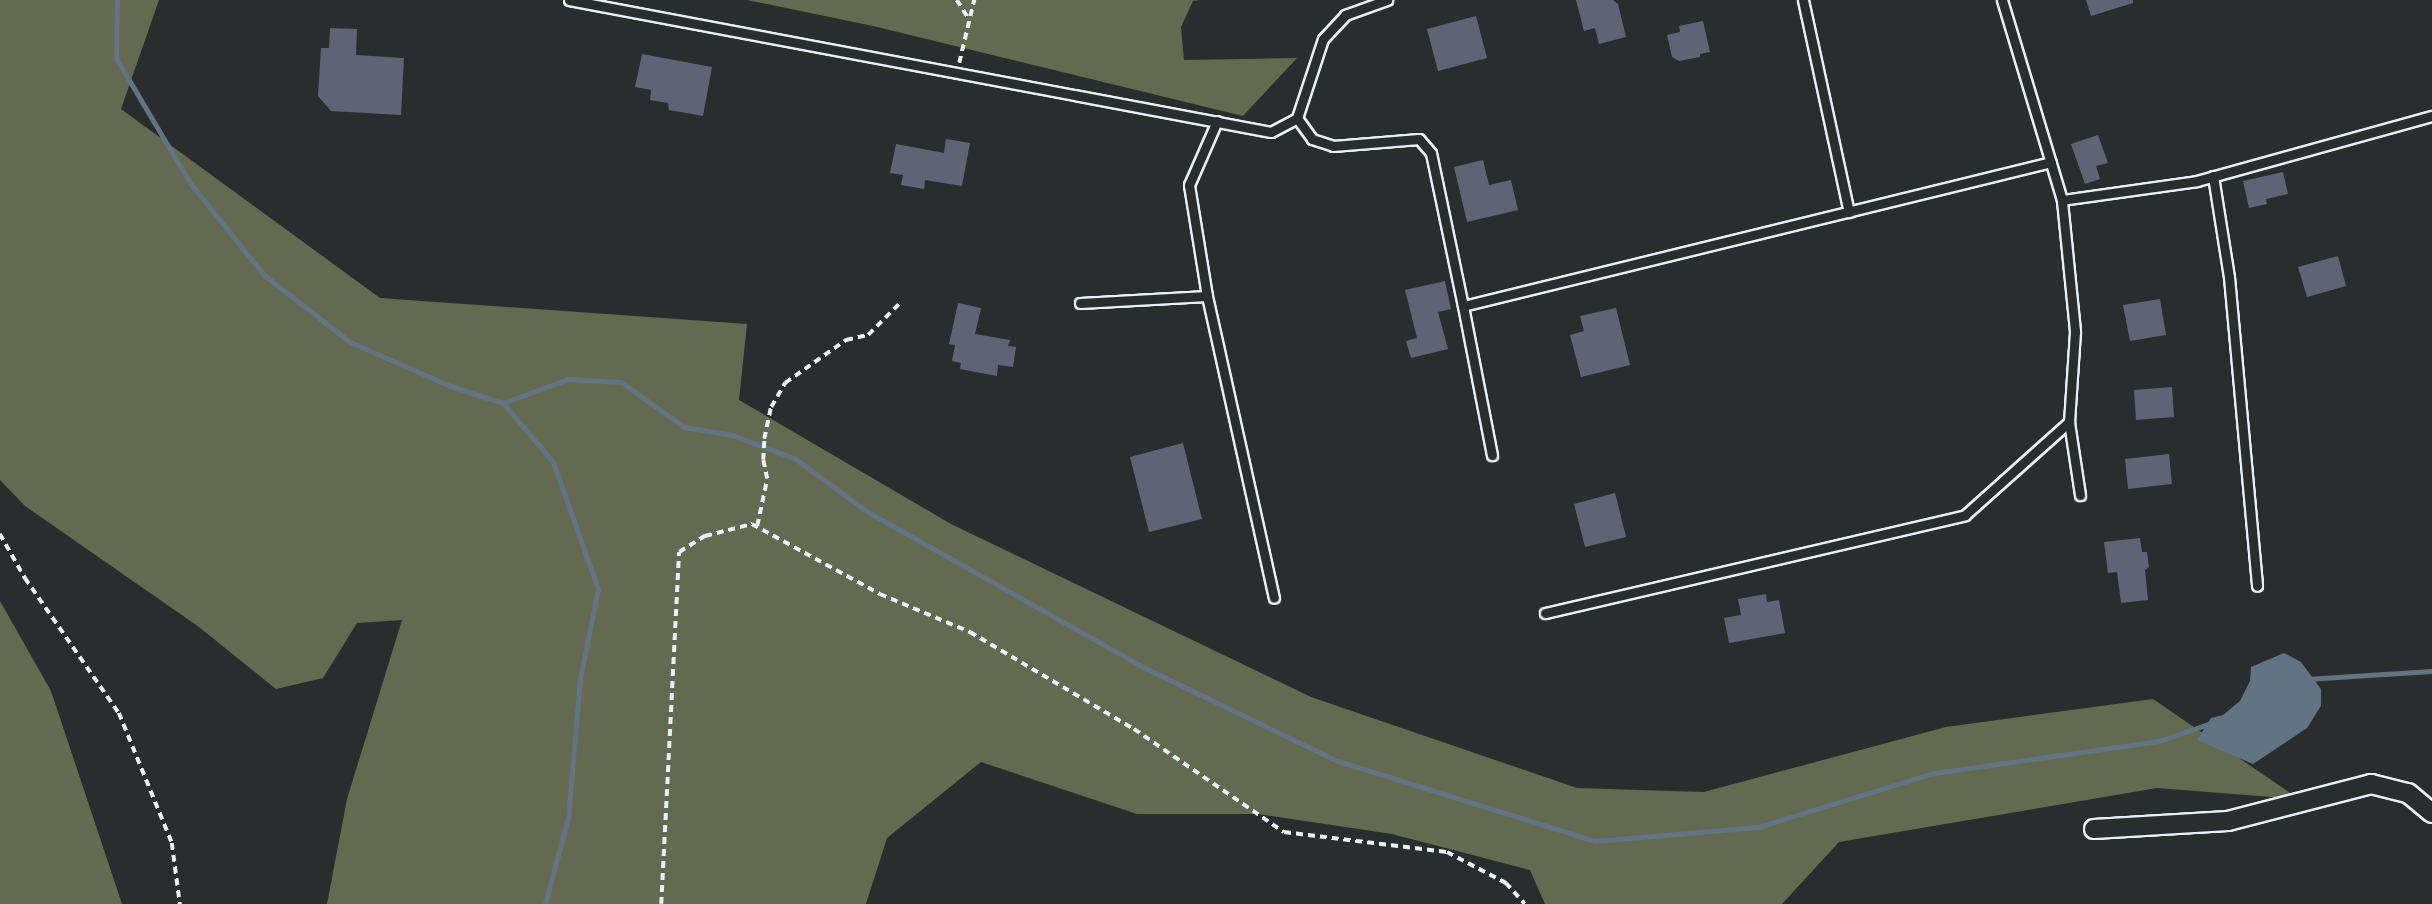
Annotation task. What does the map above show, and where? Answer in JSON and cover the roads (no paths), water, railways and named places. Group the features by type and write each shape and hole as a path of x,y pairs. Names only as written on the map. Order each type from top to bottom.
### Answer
{"street":[{"path":"2094,829 2228,821 2371,784 2408,793 2432,813"}],"lane":[{"path":"569,0 1270,132 1297,118 1323,38 1345,15 1387,0"},
{"path":"1803,0 1849,212"},
{"path":"2002,0 2063,200 2075,331 2069,422 2080,495"},
{"path":"2063,200 2213,177 2432,116"},
{"path":"1297,118 1312,139 1333,146 1419,139 1432,153 1492,455"},
{"path":"1217,121 1189,185 1207,296 1275,598"},
{"path":"1463,306 2051,162"},
{"path":"2213,177 2229,278 2257,586"},
{"path":"1080,303 1207,296"},
{"path":"1545,613 1965,515 2069,422"}],"water":[{"path":"2284,653 2301,662 2321,689 2321,706 2307,728 2253,764 2197,740 2211,718 2223,715 2240,701 2250,681 2251,667"}],"waterway":[{"path":"117,0 116,58 190,183 264,275 350,342 450,386 503,403 553,462 598,589 580,679 568,818 545,904"},
{"path":"503,403 568,379 621,382 684,427 732,435 794,458 868,512 1143,667 1335,760 1595,841 1758,827 1934,773 2159,741 2214,722"},
{"path":"2306,679 2432,671"}]}
